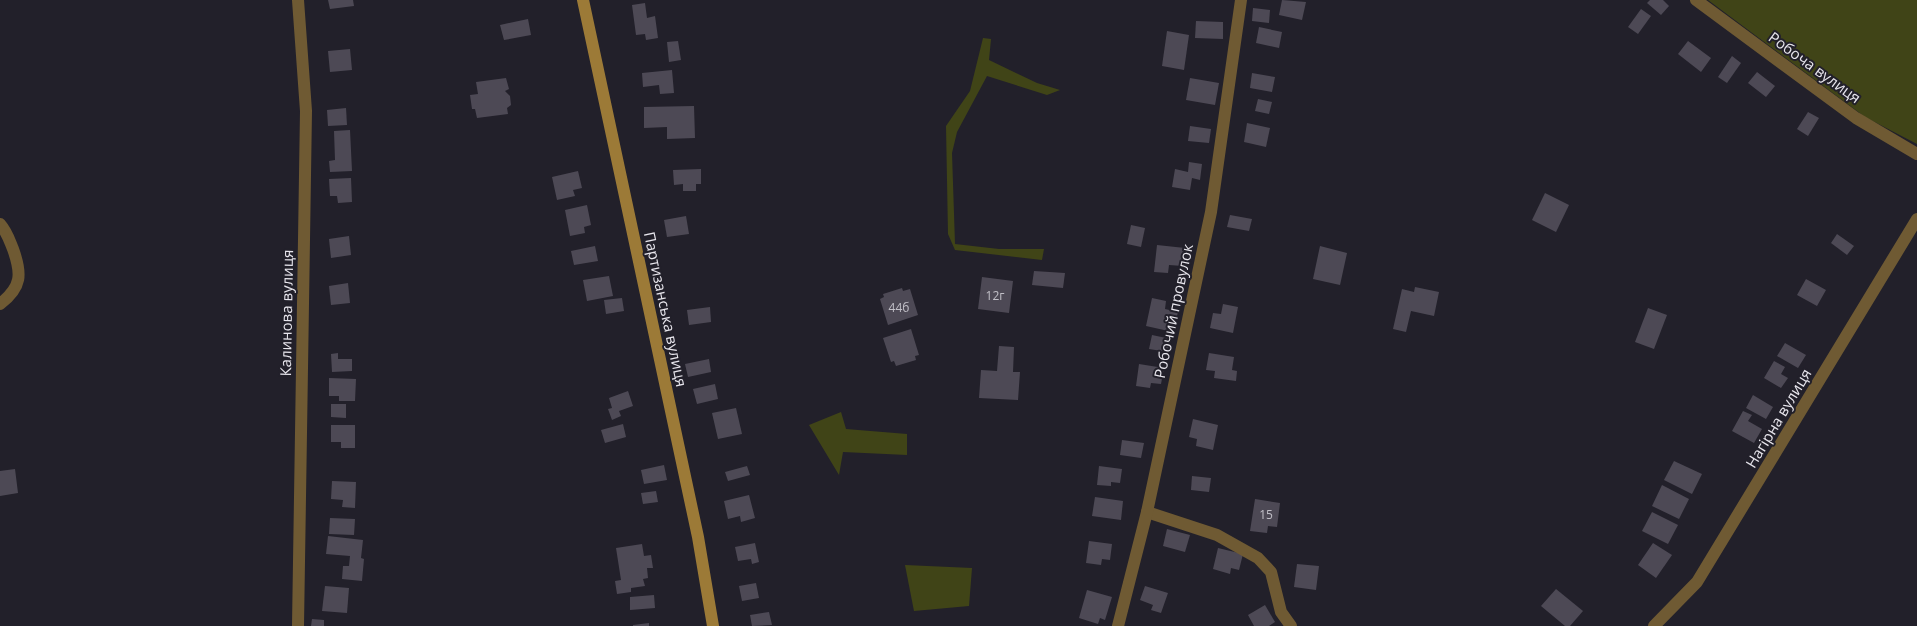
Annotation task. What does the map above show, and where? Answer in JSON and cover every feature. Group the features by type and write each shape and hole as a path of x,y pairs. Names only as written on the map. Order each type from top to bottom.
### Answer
{"main road":[{"name":"Партизанська вулиця","path":"583,0 698,537 713,626"}],"street":[{"name":"Калинова вулиця","path":"298,0 306,111 298,626"},
{"name":"Робочий провулок","path":"1118,626 1147,512 1217,184 1241,0"},
{"name":"Робоча вулиця","path":"1696,0 1856,118 1917,154"},
{"name":"Нагірна вулиця","path":"1654,626 1697,582 1917,219"},
{"path":"0,224 6,230 21,270 14,293 0,304"},
{"path":"1147,512 1217,535 1258,558 1271,572 1281,612 1291,626"}],"green space":[{"path":"1708,0 1917,0 1917,144 1865,117"},
{"path":"983,38 991,39 989,60 1037,83 1060,90 1047,95 987,76 957,132 952,153 955,244 999,249 1044,249 1042,260 955,250 948,234 946,126 970,91"},
{"path":"841,412 846,429 907,434 907,455 843,452 839,475 809,425"},
{"path":"905,565 972,568 969,606 914,611"}],"building":[{"path":"328,0 353,0 354,6 330,9"},
{"path":"1282,0 1306,2 1302,20 1279,15"},
{"path":"1650,0 1663,0 1669,6 1661,15 1647,3"},
{"path":"645,3 647,18 655,16 658,38 646,40 645,34 636,35 632,5"},
{"path":"1253,8 1270,10 1269,23 1252,21"},
{"path":"1641,9 1651,16 1638,34 1628,27"},
{"path":"528,19 531,35 504,40 500,25"},
{"path":"1196,21 1223,22 1223,39 1195,38"},
{"path":"1259,27 1282,32 1279,48 1256,43"},
{"path":"1167,31 1189,35 1184,70 1162,66"},
{"path":"678,41 681,60 669,62 667,42"},
{"path":"1688,41 1711,58 1701,72 1678,54"},
{"path":"350,49 352,70 330,72 328,51"},
{"path":"1732,56 1741,63 1727,83 1718,77"},
{"path":"672,70 674,93 660,94 659,85 643,87 642,73"},
{"path":"1757,72 1775,86 1766,97 1748,83"},
{"path":"1252,73 1275,77 1272,92 1250,88"},
{"path":"506,78 509,89 505,91 510,96 511,105 507,108 508,114 477,118 475,109 472,109 470,95 478,94 476,82"},
{"path":"1190,78 1219,83 1215,105 1186,100"},
{"path":"1258,99 1272,102 1269,114 1255,111"},
{"path":"694,106 695,138 667,139 667,127 644,128 644,107"},
{"path":"346,108 347,125 328,126 327,110"},
{"path":"1808,112 1819,118 1808,136 1797,129"},
{"path":"1247,123 1270,128 1266,147 1244,142"},
{"path":"1190,126 1211,129 1209,143 1188,141"},
{"path":"350,130 352,171 330,172 329,161 335,160 334,131"},
{"path":"1189,162 1202,164 1200,180 1192,178 1190,190 1172,187 1175,169 1188,172"},
{"path":"701,169 701,184 696,184 696,191 683,191 683,184 674,185 673,170"},
{"path":"578,171 582,188 573,190 575,196 557,200 552,177"},
{"path":"351,178 352,202 338,203 337,196 330,196 329,179"},
{"path":"1545,193 1569,205 1556,232 1532,220"},
{"path":"587,205 591,225 584,227 585,233 570,236 565,210"},
{"path":"1230,215 1252,219 1249,231 1227,227"},
{"path":"686,216 689,234 667,237 664,220"},
{"path":"1131,225 1145,228 1141,247 1127,244"},
{"path":"1837,234 1854,246 1847,255 1831,243"},
{"path":"349,236 351,255 331,258 329,239"},
{"path":"1157,245 1185,248 1183,266 1169,265 1168,273 1154,272"},
{"path":"595,246 598,261 574,265 571,251"},
{"path":"1320,246 1347,253 1340,285 1313,279"},
{"path":"1034,271 1065,273 1063,288 1032,285"},
{"path":"609,276 613,296 587,301 583,280"},
{"path":"982,277 1013,281 1009,313 978,309"},
{"path":"1806,279 1826,290 1817,306 1797,295"},
{"path":"348,283 350,303 331,305 329,286"},
{"path":"1415,287 1439,292 1434,316 1411,311 1406,332 1393,329 1402,289 1414,292"},
{"path":"902,288 903,291 910,289 918,315 888,325 880,299 884,297 883,294"},
{"path":"622,298 624,311 606,314 604,300"},
{"path":"1152,298 1166,301 1165,309 1178,312 1173,332 1146,326"},
{"path":"1223,304 1238,307 1233,333 1210,328 1213,313 1221,314"},
{"path":"710,307 711,322 689,325 687,310"},
{"path":"1648,308 1667,315 1654,349 1635,342"},
{"path":"911,329 919,355 915,356 916,360 896,366 894,361 891,362 883,338"},
{"path":"1152,335 1171,339 1168,352 1149,349"},
{"path":"1785,343 1806,355 1798,368 1777,356"},
{"path":"999,346 1014,347 1013,372 1020,372 1018,400 979,398 981,370 997,371"},
{"path":"338,353 338,359 352,359 352,371 332,372 331,354"},
{"path":"1209,353 1234,357 1232,370 1237,371 1236,381 1214,378 1215,371 1206,370"},
{"path":"709,359 711,372 688,377 685,364"},
{"path":"1774,361 1785,367 1781,374 1788,378 1781,388 1764,378"},
{"path":"1139,364 1164,368 1161,384 1151,383 1150,388 1136,386"},
{"path":"329,378 356,379 355,401 339,401 339,396 329,396"},
{"path":"715,384 718,399 697,404 693,389"},
{"path":"628,391 633,406 619,411 621,416 612,420 608,409 612,408 609,398"},
{"path":"1753,395 1773,407 1766,419 1746,408"},
{"path":"331,404 346,404 346,418 331,417"},
{"path":"736,408 742,434 718,439 712,413"},
{"path":"1743,411 1752,415 1748,421 1762,429 1754,443 1732,431"},
{"path":"1193,419 1218,425 1213,450 1196,446 1197,439 1189,437"},
{"path":"623,424 626,437 605,443 601,430"},
{"path":"331,425 355,425 355,448 341,448 341,442 331,442"},
{"path":"1122,440 1144,443 1141,458 1120,455"},
{"path":"1674,461 1702,474 1692,494 1664,480"},
{"path":"664,465 667,480 644,484 641,470"},
{"path":"747,466 750,475 728,481 725,472"},
{"path":"1099,466 1122,469 1120,483 1111,482 1111,486 1097,485"},
{"path":"15,469 18,493 0,496 0,471"},
{"path":"1192,476 1211,478 1209,492 1191,490"},
{"path":"332,481 356,482 355,508 342,507 343,500 331,499"},
{"path":"1662,485 1689,499 1679,519 1652,506"},
{"path":"656,491 658,502 643,504 641,493"},
{"path":"749,495 755,518 741,522 740,516 728,519 724,501"},
{"path":"1095,497 1123,501 1121,520 1092,516"},
{"path":"1255,499 1280,503 1277,527 1268,526 1267,533 1250,531"},
{"path":"1652,512 1678,525 1668,544 1642,531"},
{"path":"330,518 355,519 354,535 329,534"},
{"path":"1167,529 1190,535 1185,552 1163,546"},
{"path":"328,536 363,540 361,558 364,559 362,581 342,579 343,566 349,566 350,556 326,554"},
{"path":"1089,541 1112,544 1110,560 1102,559 1101,565 1086,563"},
{"path":"755,543 759,562 752,564 751,559 738,561 735,547"},
{"path":"1653,543 1672,555 1656,578 1638,565"},
{"path":"642,544 644,556 651,555 653,568 647,568 648,578 643,579 645,586 631,588 631,592 617,594 615,581 621,580 616,548"},
{"path":"1218,548 1243,554 1239,570 1231,568 1230,574 1213,569"},
{"path":"1297,564 1319,566 1316,590 1294,587"},
{"path":"756,583 759,598 742,601 739,586"},
{"path":"325,586 349,588 347,613 322,611"},
{"path":"1145,586 1168,593 1161,613 1151,610 1153,605 1140,600"},
{"path":"1556,589 1583,611 1570,626 1565,626 1541,606"},
{"path":"1087,590 1112,597 1105,620 1100,618 1098,624 1079,618"},
{"path":"654,595 655,608 630,610 630,597"},
{"path":"1265,605 1275,622 1269,626 1254,626 1248,615"},
{"path":"769,612 772,625 752,626 750,615"},
{"path":"312,619 324,620 324,626 311,626"},
{"path":"649,623 649,626 633,626 633,625"}]}
